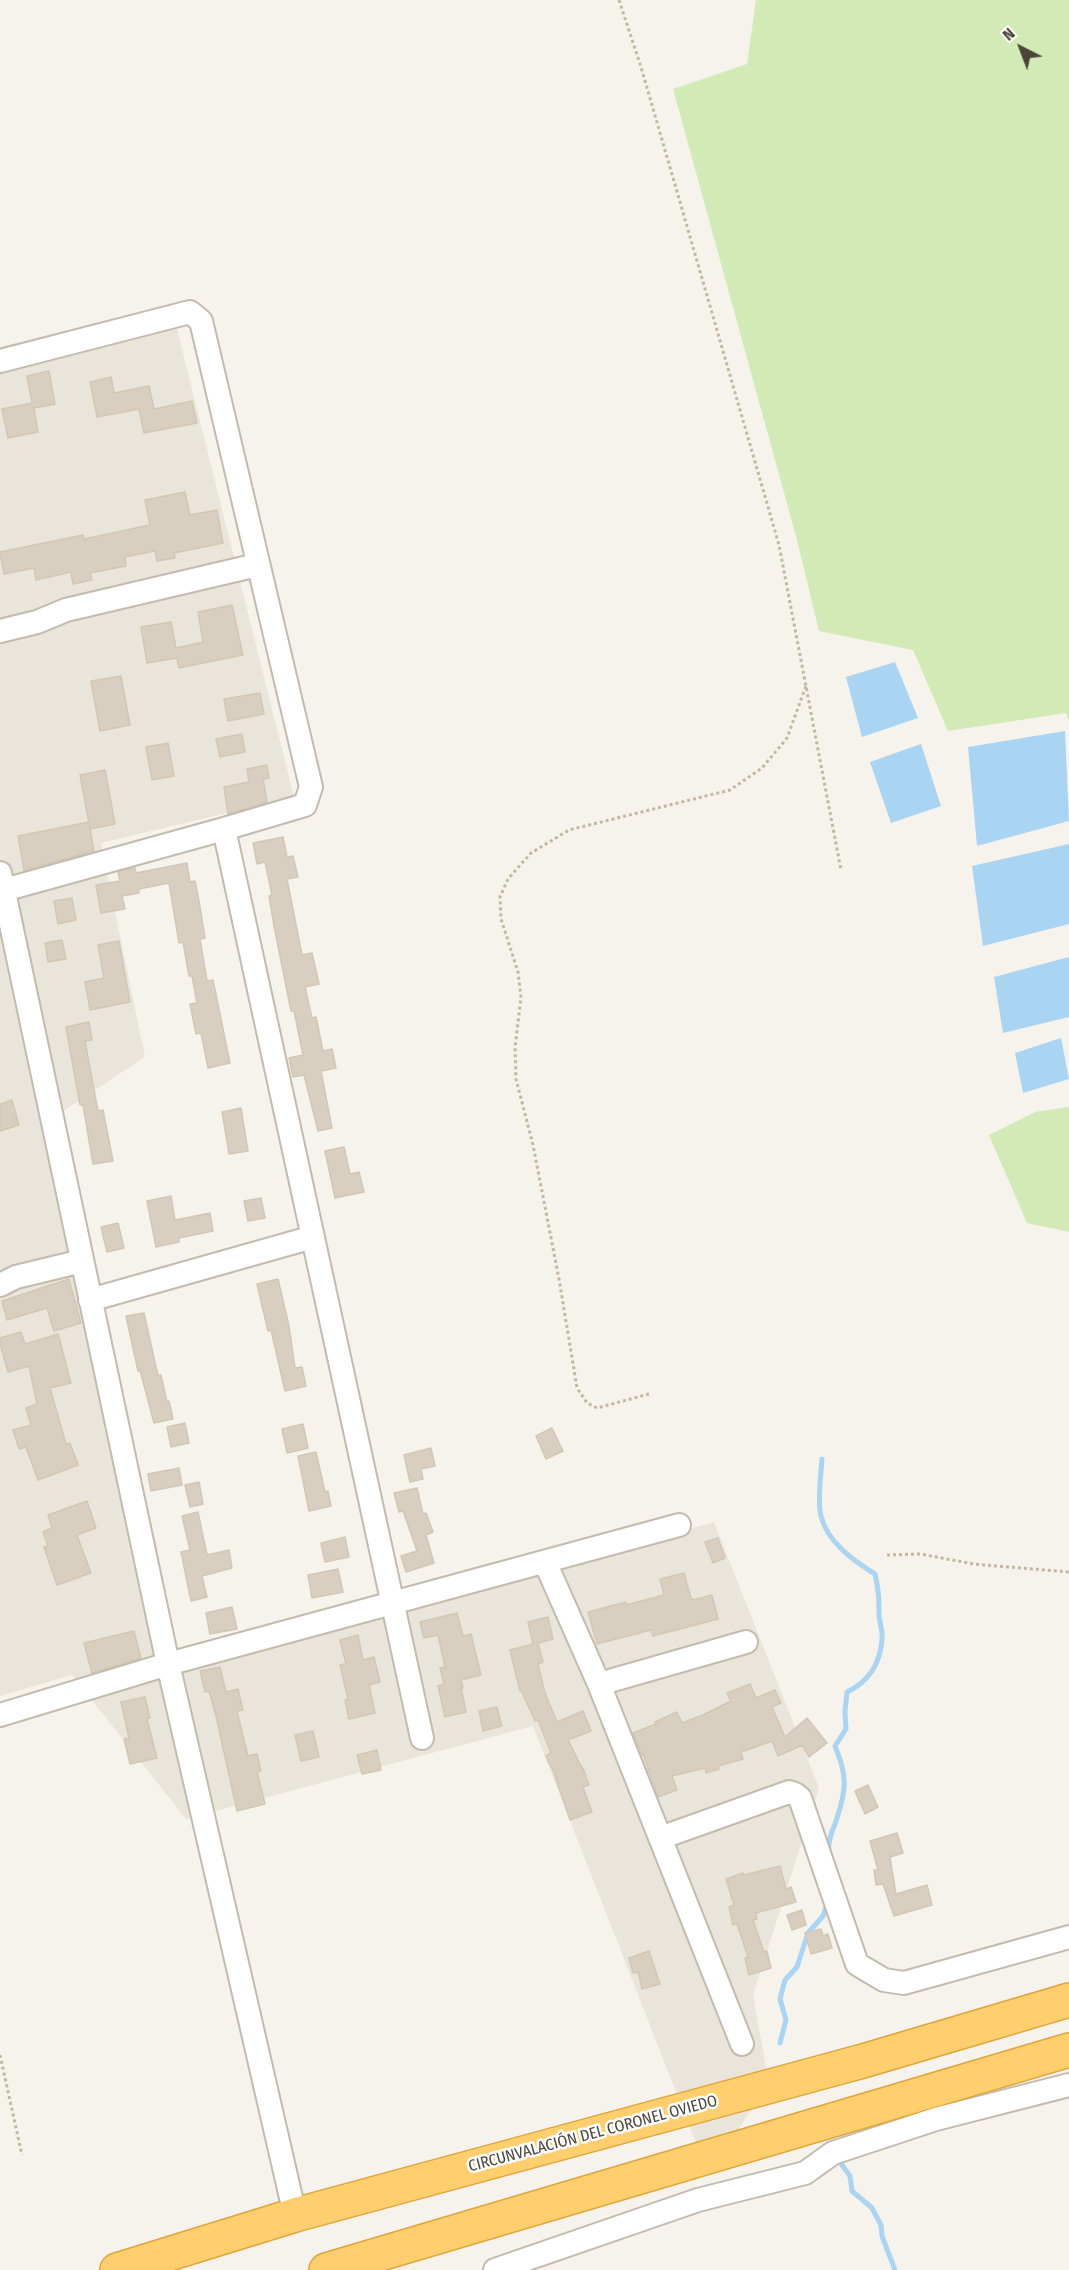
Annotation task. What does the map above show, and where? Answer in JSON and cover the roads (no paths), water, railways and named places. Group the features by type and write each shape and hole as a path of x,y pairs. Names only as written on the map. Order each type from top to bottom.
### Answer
{"highway":[{"name":"CIRCUNVALACIÓN DEL CORONEL OVIEDO","path":"117,2270 295,2215 863,2061 1069,2000"},
{"path":"326,2270 1069,2050"}],"street":[{"path":"0,361 190,312 201,321 311,787 304,805 224,829 2,882 6,927 82,1262 168,1665 295,2215"},
{"path":"0,631 37,622 66,610 257,565"},
{"path":"224,829 422,1738"},
{"path":"90,1300 313,1238"},
{"path":"0,1285 16,1277 82,1262"},
{"path":"0,1715 168,1665 678,1525"},
{"path":"546,1562 598,1684 742,2044"},
{"path":"598,1684 746,1642"},
{"path":"660,1838 789,1792 795,1794 800,1798 857,1964 884,1980 904,1983 1069,1937"},
{"path":"495,2270 698,2200 805,2173 833,2153 936,2119 1069,2085"}],"water":[{"path":"895,662 918,718 862,737 846,677"},
{"path":"1065,731 1069,821 977,846 968,747"},
{"path":"921,744 941,806 891,823 870,762"},
{"path":"1069,844 1069,924 983,946 972,866"},
{"path":"1069,957 1069,1017 1003,1033 994,977"},
{"path":"1061,1038 1069,1079 1023,1093 1015,1053"}],"waterway":[{"path":"822,1459 819,1503 824,1525 842,1550 875,1574 882,1631 881,1649 872,1671 861,1683 847,1692 846,1729 835,1746 844,1774 844,1790 830,1838 829,1850"},
{"path":"780,2043 786,2020 780,1999 785,1980 797,1967 808,1933 823,1916 828,1901"},
{"path":"837,2158 850,2176 852,2191 872,2208 881,2225 882,2236 895,2270"}]}
